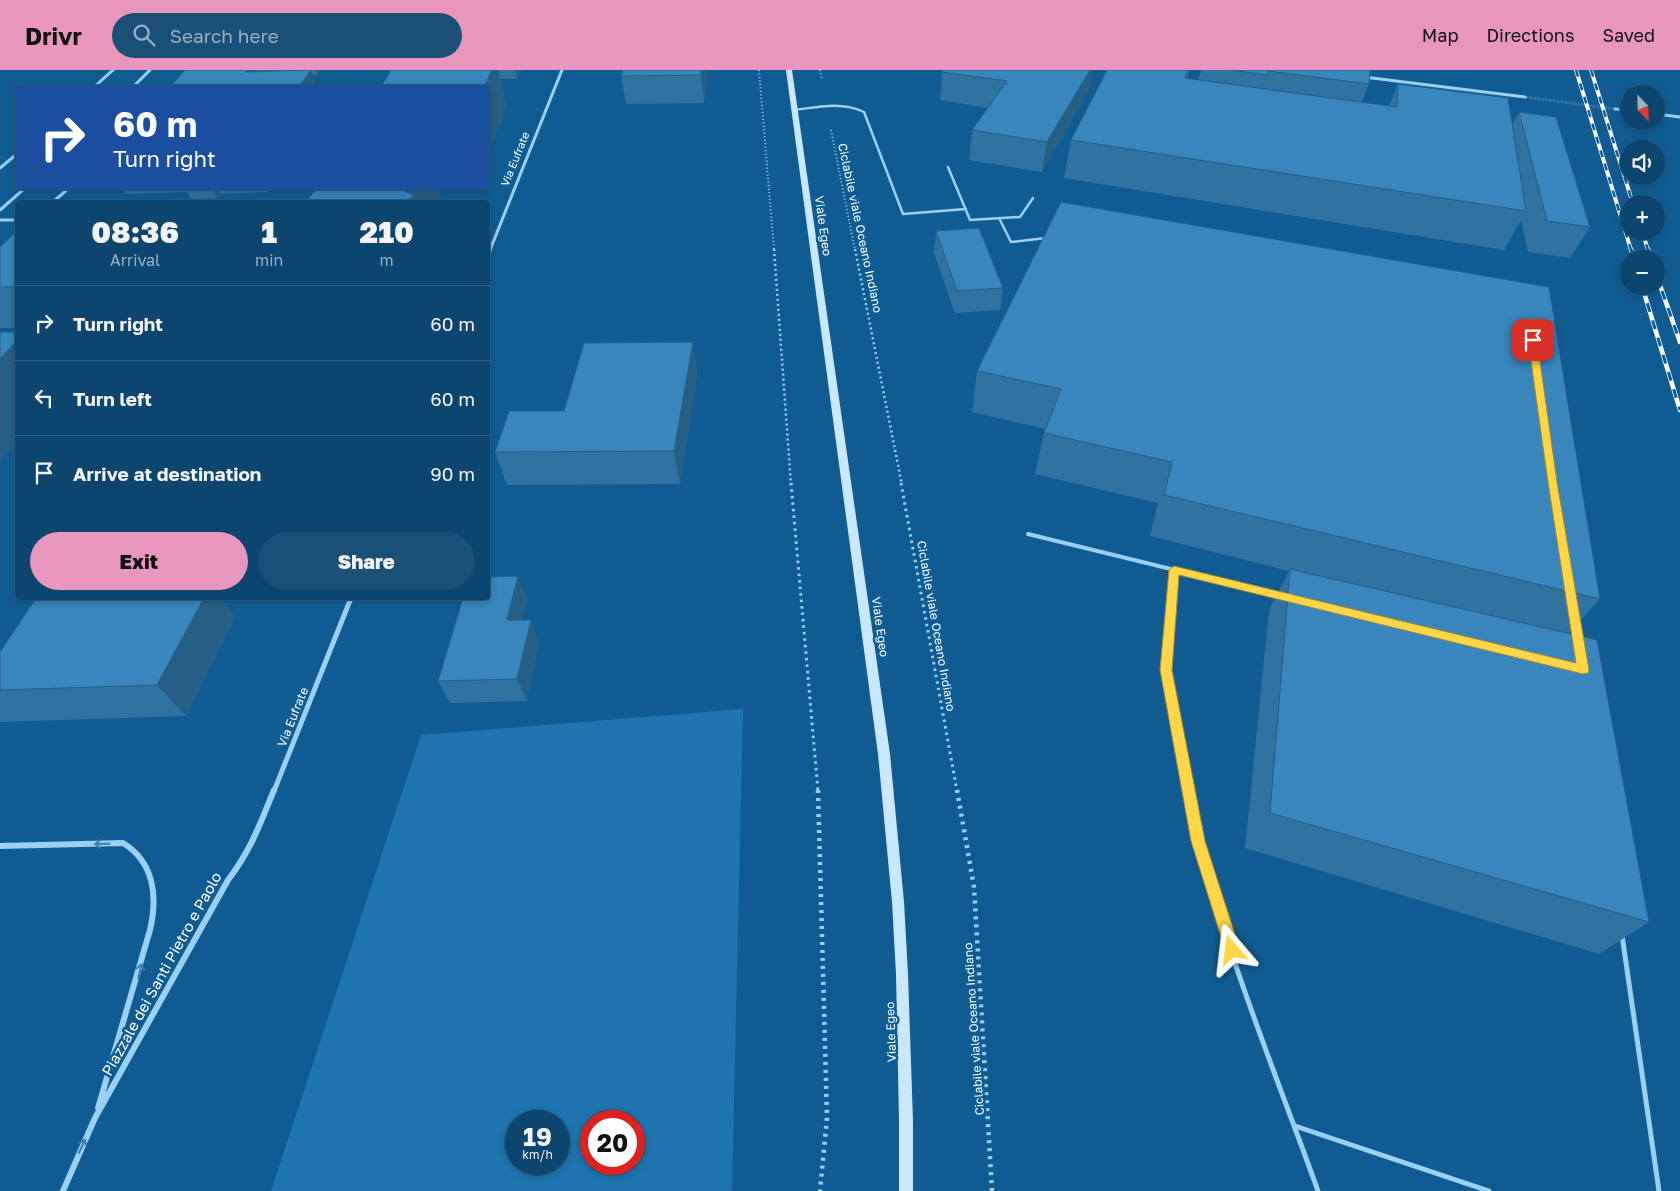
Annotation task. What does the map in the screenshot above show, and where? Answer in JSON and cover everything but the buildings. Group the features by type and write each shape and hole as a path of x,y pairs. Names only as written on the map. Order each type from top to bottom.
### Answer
{"main road":[{"name":"Viale Egeo","path":"789,70 884,754 898,902 902,974 906,1191"}],"street":[{"path":"96,85 113,70"},
{"path":"135,85 150,70"},
{"name":"Via Eufrate","path":"490,250 562,70"},
{"path":"1358,76 1525,97"},
{"path":"1616,109 1620,109"},
{"path":"1665,115 1680,117"},
{"path":"0,168 15,156"},
{"path":"0,210 23,190"},
{"path":"55,200 67,190"},
{"path":"0,220 15,220"},
{"name":"Via Eufrate","path":"253,843 350,600"},
{"name":"Piazzale dei Santi Pietro e Paolo","path":"0,846 123,843 140,855 147,867 154,903 152,926 137,983 95,1118"},
{"name":"Piazzale dei Santi Pietro e Paolo","path":"63,1191 95,1118 228,880 244,859 253,843"}],"lane":[{"path":"794,110 847,106 864,112 903,214 966,209"},
{"path":"948,167 970,220 1020,217 1033,198"},
{"path":"999,218 1011,242 1047,238"},
{"path":"1028,534 1290,598"},
{"path":"1174,570 1166,670 1198,841 1238,969 1318,1191"},
{"path":"1574,611 1580,650"},
{"path":"1621,926 1659,1191"},
{"path":"1295,1126 1489,1191"}],"path":[{"path":"759,70 794,510 818,774 827,1118 820,1191"},
{"name":"Ciclabile viale Oceano Indiano","path":"820,70 906,506 974,887 992,1191"}],"shaded area":[{"path":"743,709 732,1191 271,1191 421,735"}],"tunnel":[{"path":"1525,97 1615,109"}],"railway":[{"path":"1576,70 1631,250"},
{"path":"1591,70 1630,195"},
{"path":"1645,240 1648,250"},
{"path":"1645,295 1680,410"},
{"path":"1663,295 1680,342"}],"route":[{"path":"1232,950 1198,841 1166,670 1174,570 1583,670 1552,482 1533,340"}]}
